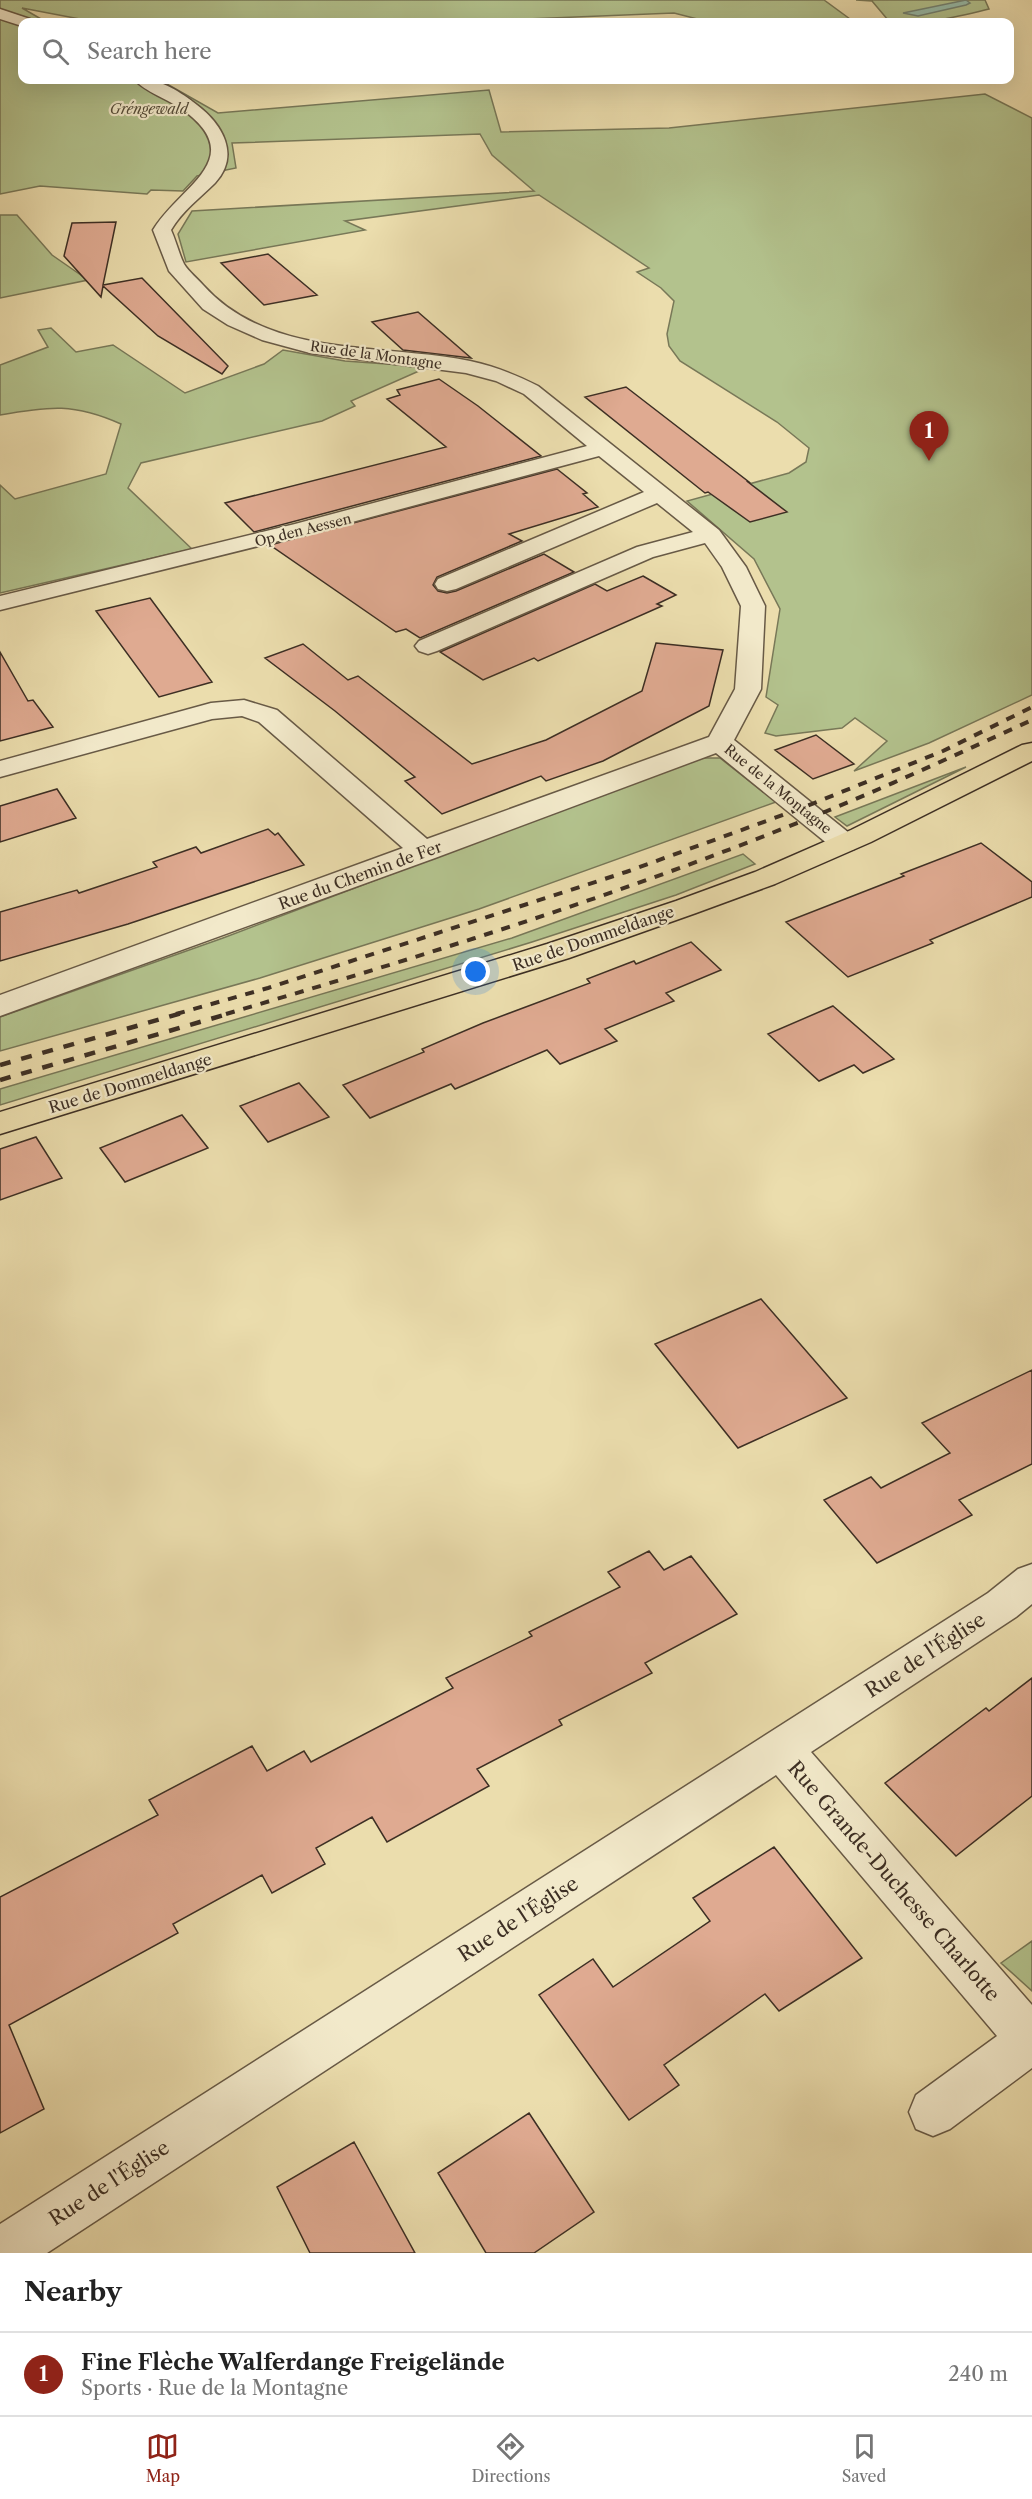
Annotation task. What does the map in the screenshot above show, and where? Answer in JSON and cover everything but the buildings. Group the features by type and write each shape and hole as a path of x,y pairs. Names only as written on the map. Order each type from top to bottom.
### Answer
{"main road":[{"name":"Rue de Dommeldange","path":"0,1123 558,951 765,878 844,843 1032,751"}],"street":[{"path":"0,14 18,20"},
{"name":"Rue de la Montagne","path":"150,84 202,115 217,135 219,155 212,175 171,214 162,230 176,267 210,305 235,321 268,336 309,347 468,367 503,377 531,390 711,535 735,567 753,606 748,689 720,742 844,843"},
{"name":"Op den Aessen","path":"0,603 301,530 604,448"},
{"path":"447,584 661,493"},
{"path":"428,646 645,552 668,544 711,535"},
{"path":"0,769 212,711 244,708 268,716 424,852"},
{"name":"Rue du Chemin de Fer","path":"0,1006 720,742"},
{"name":"Rue de l'Église","path":"25,2246 1002,1605 1032,1581"},
{"name":"Rue Grande-Duchesse Charlotte","path":"781,1749 1031,2041 933,2112"}],"green space":[{"name":"Gréngewald","path":"0,0 824,0 849,18 693,18 674,13 551,18 74,18 22,8 39,18 18,18 18,84 167,84 218,113 489,90 501,132 669,128 985,94 1032,118 1032,695 929,743 854,771 887,741 855,718 842,728 776,736 765,733 778,705 766,697 780,609 754,559 687,501 789,473 806,462 809,448 777,422 680,361 669,346 667,334 674,301 661,288 637,272 649,268 539,195 345,221 365,230 186,262 178,234 192,211 534,191 492,155 480,134 232,143 236,168 197,176 183,191 151,190 147,194 40,186 0,194"},
{"path":"856,0 985,0 989,9 949,18 886,18 872,1"},
{"path":"0,215 17,215 52,255 88,280 0,298"},
{"path":"51,328 76,352 113,345 185,393 264,364 283,350 345,361 428,367 351,401 355,406 322,421 141,463 128,488 192,549 0,593 0,485 15,499 106,474 121,424 89,412 62,408 0,415 0,365 48,347 38,330"},
{"path":"698,758 720,758 776,802 479,909 260,978 0,1051 0,1017 223,938"},
{"path":"966,767 847,826 835,817"},
{"path":"743,854 755,864 676,895 532,942 0,1105 0,1089 512,938"},
{"path":"1032,1941 1032,1991 1001,1963"}],"shaded area":[{"path":"966,0 970,3 918,16 903,13"}],"railway":[{"path":"176,1014 268,988 626,872 802,808 943,751 1032,707"},
{"path":"226,1014 436,950 645,881 845,803 1032,720"},
{"path":"0,1065 182,1013"},
{"path":"0,1080 231,1013"}],"place":[{"name":"Fine Flèche Walferdange Freigelände","path":"929,461"}]}
